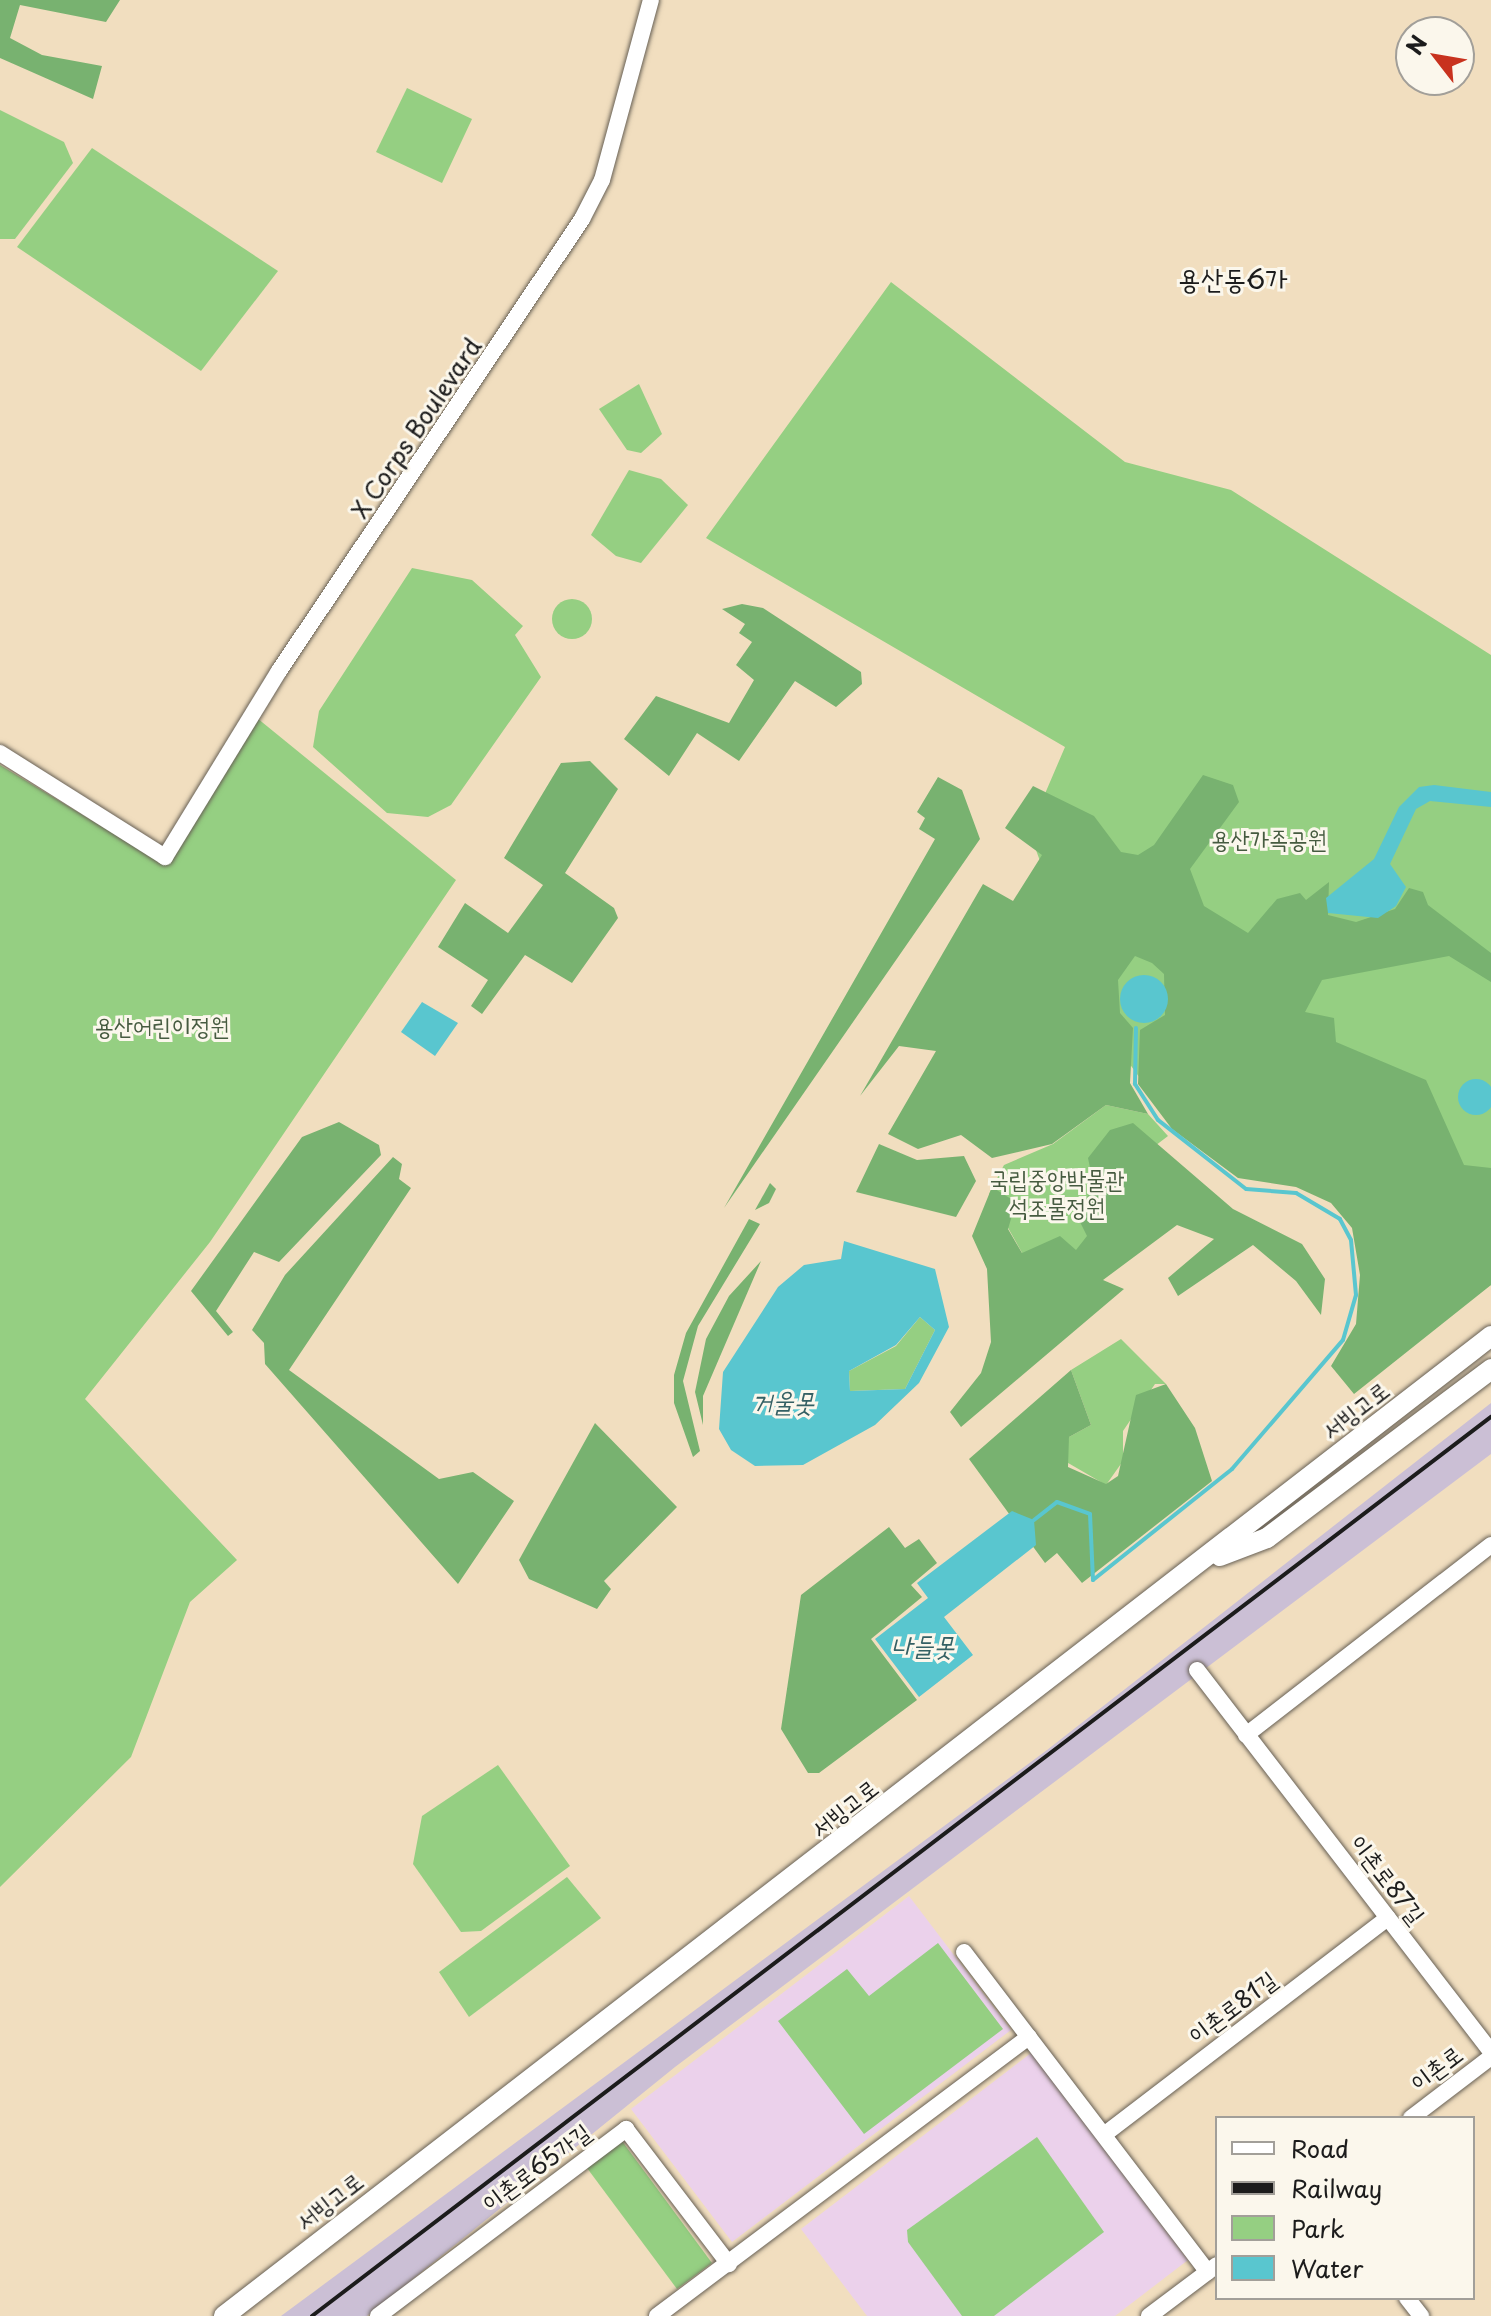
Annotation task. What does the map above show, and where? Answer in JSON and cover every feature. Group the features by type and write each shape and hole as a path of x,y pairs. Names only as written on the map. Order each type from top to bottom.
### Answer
{"main road":[{"name":"서빙고로","path":"224,2316 1491,1336"},
{"path":"1198,1565 1267,1538 1491,1369"}],"street":[{"name":"X Corps Boulevard","path":"0,753 165,857 287,660 582,219 602,180 651,0"},
{"path":"1246,1735 1491,1545"},
{"name":"이촌로87길","path":"1197,1670 1491,2054"},
{"name":"이촌로81길","path":"1105,2134 1388,1918"},
{"path":"964,1952 1212,2268 1149,2316"},
{"path":"657,2316 1029,2037"},
{"name":"이촌로","path":"1414,2116 1491,2054"},
{"name":"이촌로65가길","path":"378,2316 626,2129 729,2264"},
{"path":"1409,2300 1421,2316"}],"shaded area":[{"path":"1491,1403 1491,1454 675,2067 367,2316 281,2316 1047,1750"},
{"path":"909,1896 1011,2030 732,2242 631,2109"},
{"path":"1031,2053 1188,2260 1115,2316 867,2316 801,2229"}],"green space":[{"path":"0,0 120,0 106,22 20,5 10,38 42,55 102,66 93,99 0,58"},
{"path":"407,88 472,119 442,183 376,152"},
{"path":"0,110 64,142 73,163 15,239 0,239"},
{"path":"92,148 278,271 201,371 17,247"},
{"name":"용산가족공원","path":"891,282 1125,462 1231,490 1491,655 1491,1285 1389,1343 1353,1206 1175,1126 1099,1022 1029,831 1065,747 706,538"},
{"path":"639,384 662,434 641,453 627,450 599,409"},
{"path":"629,470 661,479 688,505 641,563 616,556 591,535"},
{"path":"412,568 472,580 523,626 515,635 541,677 451,805 428,817 387,813 313,747 319,711"},
{"path":"572,599 586,605 592,619 586,633 572,639 558,633 552,619 558,605"},
{"path":"742,604 763,608 861,672 862,684 836,707 795,681 739,761 697,733 669,776 624,739 656,696 729,723 754,680 736,665 752,642 739,633 745,624 722,609"},
{"name":"용산어린이정원","path":"257,718 456,880 210,1242 85,1399 237,1560 190,1602 131,1757 0,1887 0,765 162,863"},
{"path":"590,761 618,789 565,873 614,908 618,918 572,983 525,955 482,1014 471,1006 488,980 438,947 465,903 508,933 543,885 504,858 561,763"},
{"path":"1203,775 1233,785 1239,802 1190,869 1204,906 1248,933 1277,899 1300,893 1306,900 1329,882 1328,915 1356,922 1395,909 1409,888 1423,892 1428,905 1491,953 1491,982 1449,956 1322,980 1305,1012 1334,1018 1336,1042 1426,1080 1464,1165 1491,1168 1491,1285 1354,1394 1331,1366 1356,1324 1360,1275 1352,1228 1331,1203 1296,1187 1238,1178 1172,1129 1138,1084 1140,1030 1165,1015 1164,974 1152,963 1135,956 1118,980 1120,1013 1133,1028 1130,1083 1148,1114 1106,1105 1052,1144 992,1158 961,1135 918,1149 888,1134 936,1051 899,1046 860,1096 983,884 1013,901 1042,855 1005,828 1033,786 1094,816 1121,852 1138,855 1154,845"},
{"path":"938,777 962,790 980,839 724,1208 935,839 919,829 925,818 917,812"},
{"name":"국립중앙박물관 석조물정원","path":"1106,1105 1148,1114 1168,1136 1151,1149 1095,1239 1039,1283 989,1194 1004,1165 1053,1144"},
{"path":"339,1122 379,1145 381,1155 279,1262 254,1252 216,1311 233,1332 228,1336 191,1291 302,1137"},
{"path":"1133,1123 1233,1209 1302,1244 1325,1279 1321,1315 1296,1281 1253,1245 1178,1296 1168,1278 1214,1239 1177,1225 1103,1280 1124,1289 961,1427 950,1412 981,1373 991,1342 987,1269 972,1236 992,1187 1016,1202 1008,1229 1022,1253 1060,1236 1076,1250 1087,1236 1076,1214 1094,1187 1088,1158 1110,1130"},
{"path":"879,1144 917,1160 964,1156 976,1181 956,1217 856,1192"},
{"path":"393,1157 402,1164 399,1179 411,1188 289,1370 439,1479 473,1472 514,1501 458,1584 265,1364 264,1343 252,1330 285,1275"},
{"path":"770,1183 776,1189 769,1203 755,1210"},
{"path":"749,1219 760,1224 698,1326 683,1381 700,1451 693,1457 674,1403 674,1375 686,1333"},
{"path":"761,1261 703,1396 703,1425 695,1392 706,1339 729,1296"},
{"path":"920,1317 935,1330 905,1389 850,1391 849,1371 896,1346"},
{"path":"1121,1339 1166,1384 1155,1384 1123,1431 1123,1461 1106,1485 1063,1460 1069,1437 1091,1425 1071,1370"},
{"path":"1071,1370 1091,1425 1069,1437 1068,1467 1106,1484 1118,1476 1136,1395 1166,1384 1195,1428 1212,1481 1082,1583 1057,1553 1045,1563 969,1459"},
{"path":"595,1423 677,1507 604,1581 611,1589 597,1609 529,1579 519,1560"},
{"path":"889,1527 905,1548 919,1539 937,1563 911,1585 922,1597 871,1639 917,1700 819,1773 808,1773 781,1729 801,1595"},
{"path":"498,1765 570,1866 481,1931 461,1932 413,1864 422,1816"},
{"path":"567,1877 601,1918 469,2017 439,1972"},
{"path":"938,1943 1003,2029 864,2134 778,2021 847,1969 869,1996"},
{"path":"1037,2137 1104,2232 994,2316 962,2316 908,2242 907,2230"},
{"path":"622,2141 712,2263 677,2289 587,2168"}],"water":[{"path":"1434,785 1491,792 1491,807 1430,801 1416,809 1390,864 1406,887 1396,906 1378,918 1328,913 1326,898 1374,859 1399,807 1419,787"},
{"path":"1144,975 1161,982 1168,999 1161,1016 1144,1023 1127,1016 1120,999 1127,982"},
{"path":"422,1002 458,1023 435,1056 401,1032"},
{"path":"1476,1079 1489,1084 1492,1106 1489,1110 1476,1115 1463,1110 1458,1097 1463,1084"},
{"name":"거울못","path":"844,1241 935,1269 949,1327 919,1383 875,1425 803,1465 755,1466 731,1450 719,1429 723,1372 778,1287 804,1265 841,1259","holes":["920,1317 935,1330 905,1389 850,1391 849,1371 896,1345"]},
{"name":"나들못","path":"1012,1511 1034,1520 1036,1545 944,1617 973,1655 919,1697 875,1639 928,1598 917,1583"}],"waterway":[{"path":"1034,1520 1057,1502 1090,1514 1093,1580 1232,1469 1343,1340 1356,1295 1351,1240 1340,1219 1296,1193 1246,1189 1158,1120 1135,1084 1136,1028"}],"railway":[{"path":"312,2316 1491,1417"}],"district":[{"name":"용산동6가","path":"1233,278"}]}
